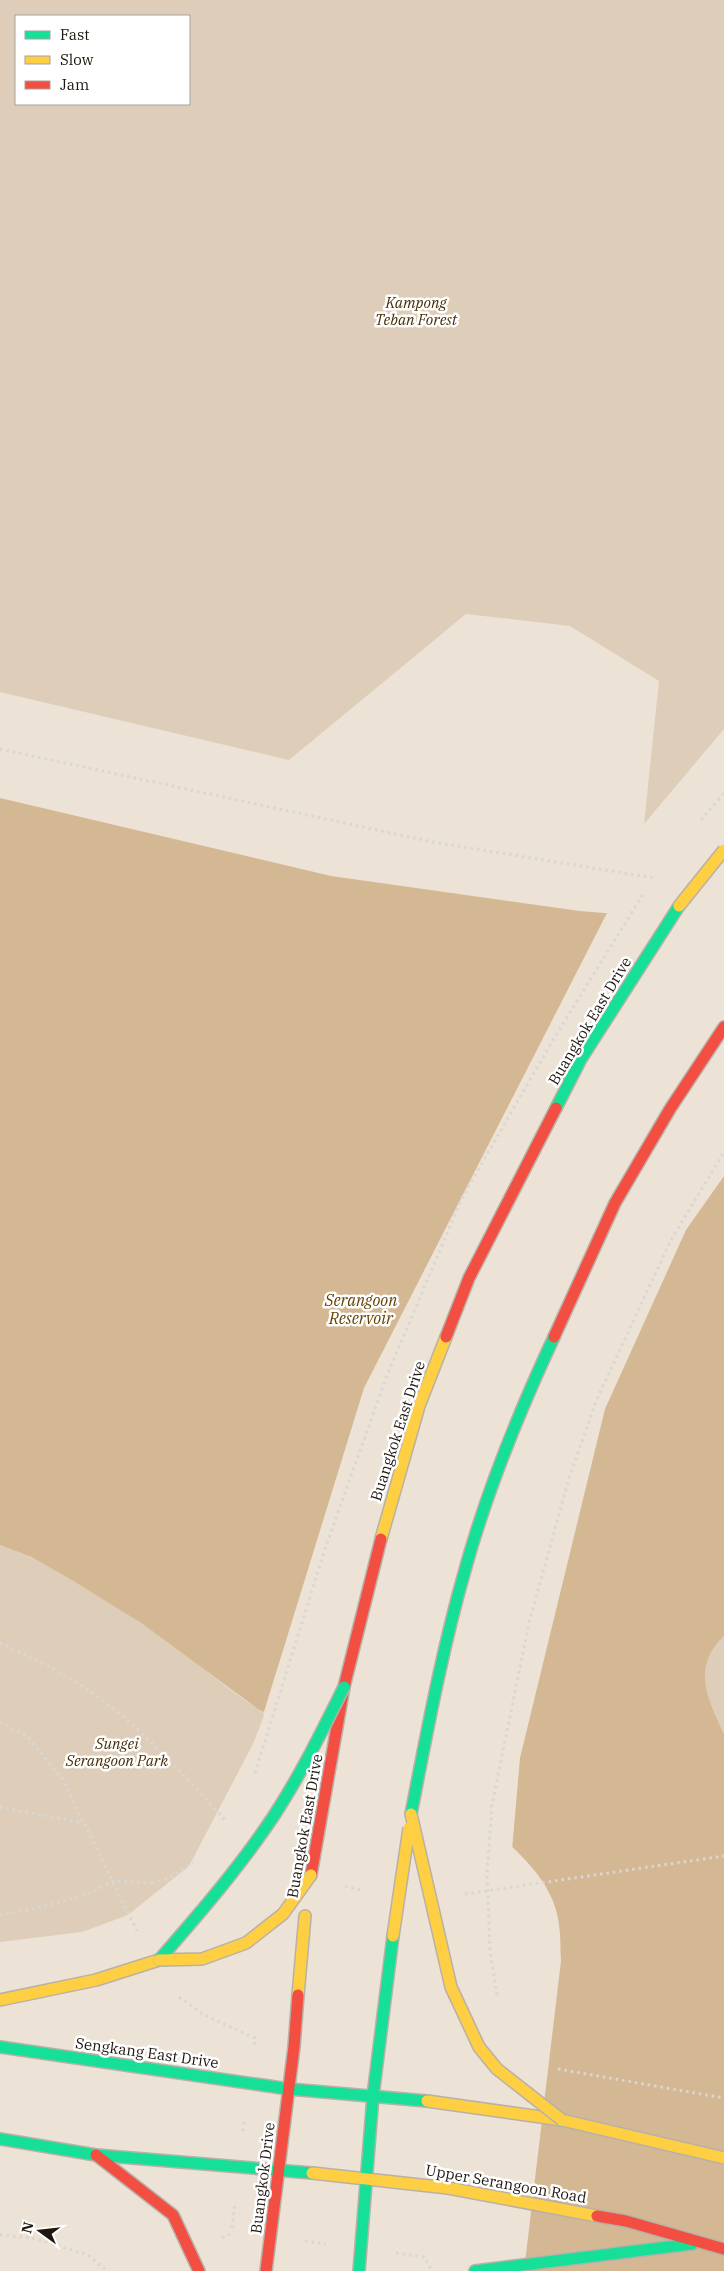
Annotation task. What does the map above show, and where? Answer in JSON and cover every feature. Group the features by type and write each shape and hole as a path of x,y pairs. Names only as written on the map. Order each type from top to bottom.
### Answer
{"main road":[{"name":"Buangkok East Drive","path":"289,2089 306,1908 344,1687 390,1504 419,1406 469,1278 581,1059 679,906 724,850"},
{"path":"358,2271 373,2096 393,1936 411,1814 434,1698 465,1569 495,1480 529,1391 615,1203 670,1109 724,1027"},
{"path":"159,1960 211,1900 262,1833 306,1762 344,1687"},
{"path":"411,1814 451,1987 479,2047 497,2069 562,2120"},
{"path":"0,2000 96,1980 159,1960 202,1959 246,1943 283,1914 311,1875"},
{"name":"Sengkang East Drive","path":"0,2047 289,2089"},
{"path":"289,2089 454,2103 562,2120 724,2158"},
{"name":"Buangkok Drive","path":"266,2271 289,2089"},
{"path":"0,2139 96,2154 280,2171"},
{"path":"96,2154 173,2215 199,2271"},
{"name":"Upper Serangoon Road","path":"280,2171 366,2178 448,2188 626,2221 724,2249"},
{"path":"474,2271 703,2243"}],"path":[{"path":"0,748 433,842 657,876 652,882"},
{"path":"698,824 724,793"},
{"path":"253,1778 325,1549 380,1396 462,1198 553,1040 646,890"},
{"path":"497,1998 490,1951 487,1873 492,1805 529,1623 569,1478 597,1399 672,1240 724,1152"},
{"path":"0,1722 27,1736 62,1780 113,1881"},
{"path":"0,1808 84,1823"},
{"path":"226,1829 232,1821"},
{"path":"501,1891 724,1856"},
{"path":"0,1915 38,1908 93,1892 113,1881 152,1883 169,1878 201,1857"},
{"path":"557,2069 724,2098"},
{"path":"0,2235 32,2238 88,2255 107,2271"},
{"path":"424,2257 432,2271"}],"green space":[{"name":"Kampong Teban Forest","path":"0,0 724,0 724,729 644,824 659,681 570,626 466,614 289,760 0,692"},
{"name":"Sungei Serangoon Park","path":"0,1545 51,1567 99,1595 265,1713 253,1744 189,1866 128,1915 82,1932 0,1942"},
{"path":"724,1636 724,1734 708,1696 705,1672 714,1648"}],"water":[{"name":"Serangoon Reservoir","path":"0,798 331,876 580,911 724,923 724,1636 714,1648 705,1672 708,1696 724,1734 724,2271 524,2271 561,1961 559,1925 552,1898 537,1874 518,1852 497,1833 258,1709 141,1623 31,1557 0,1545"}],"pier":[{"path":"608,911 724,920 724,1176 686,1230 605,1409 520,1758 512,1850 495,1836 263,1715 364,1388"}],"traffic: fast":[{"path":"556,1108 581,1059 679,906"},
{"path":"411,1814 442,1661 474,1540 505,1452 528,1394 554,1337"},
{"path":"159,1960 233,1873 273,1817 302,1769 344,1687"},
{"path":"359,2271 373,2096 393,1936"},
{"path":"0,2047 289,2089 427,2101"},
{"path":"0,2139 96,2155 312,2173"},
{"path":"475,2271 692,2244"}],"traffic: slow":[{"path":"679,906 724,850"},
{"path":"381,1539 419,1406 446,1337"},
{"path":"411,1814 451,1987 479,2047 497,2069 562,2120"},
{"path":"393,1936 409,1828"},
{"path":"159,1960 202,1959 246,1943 283,1914 311,1875"},
{"path":"298,1995 305,1916"},
{"path":"0,2000 96,1980 159,1960"},
{"path":"427,2101 562,2120 724,2158"},
{"path":"312,2173 448,2188 597,2216"}],"traffic: jam":[{"path":"554,1337 615,1203 670,1109 724,1027"},
{"path":"446,1337 469,1278 556,1108"},
{"path":"311,1875 344,1687 381,1539"},
{"path":"266,2271 294,2047 298,1995"},
{"path":"96,2155 173,2215 199,2271"},
{"path":"597,2216 626,2221 724,2249"}]}
